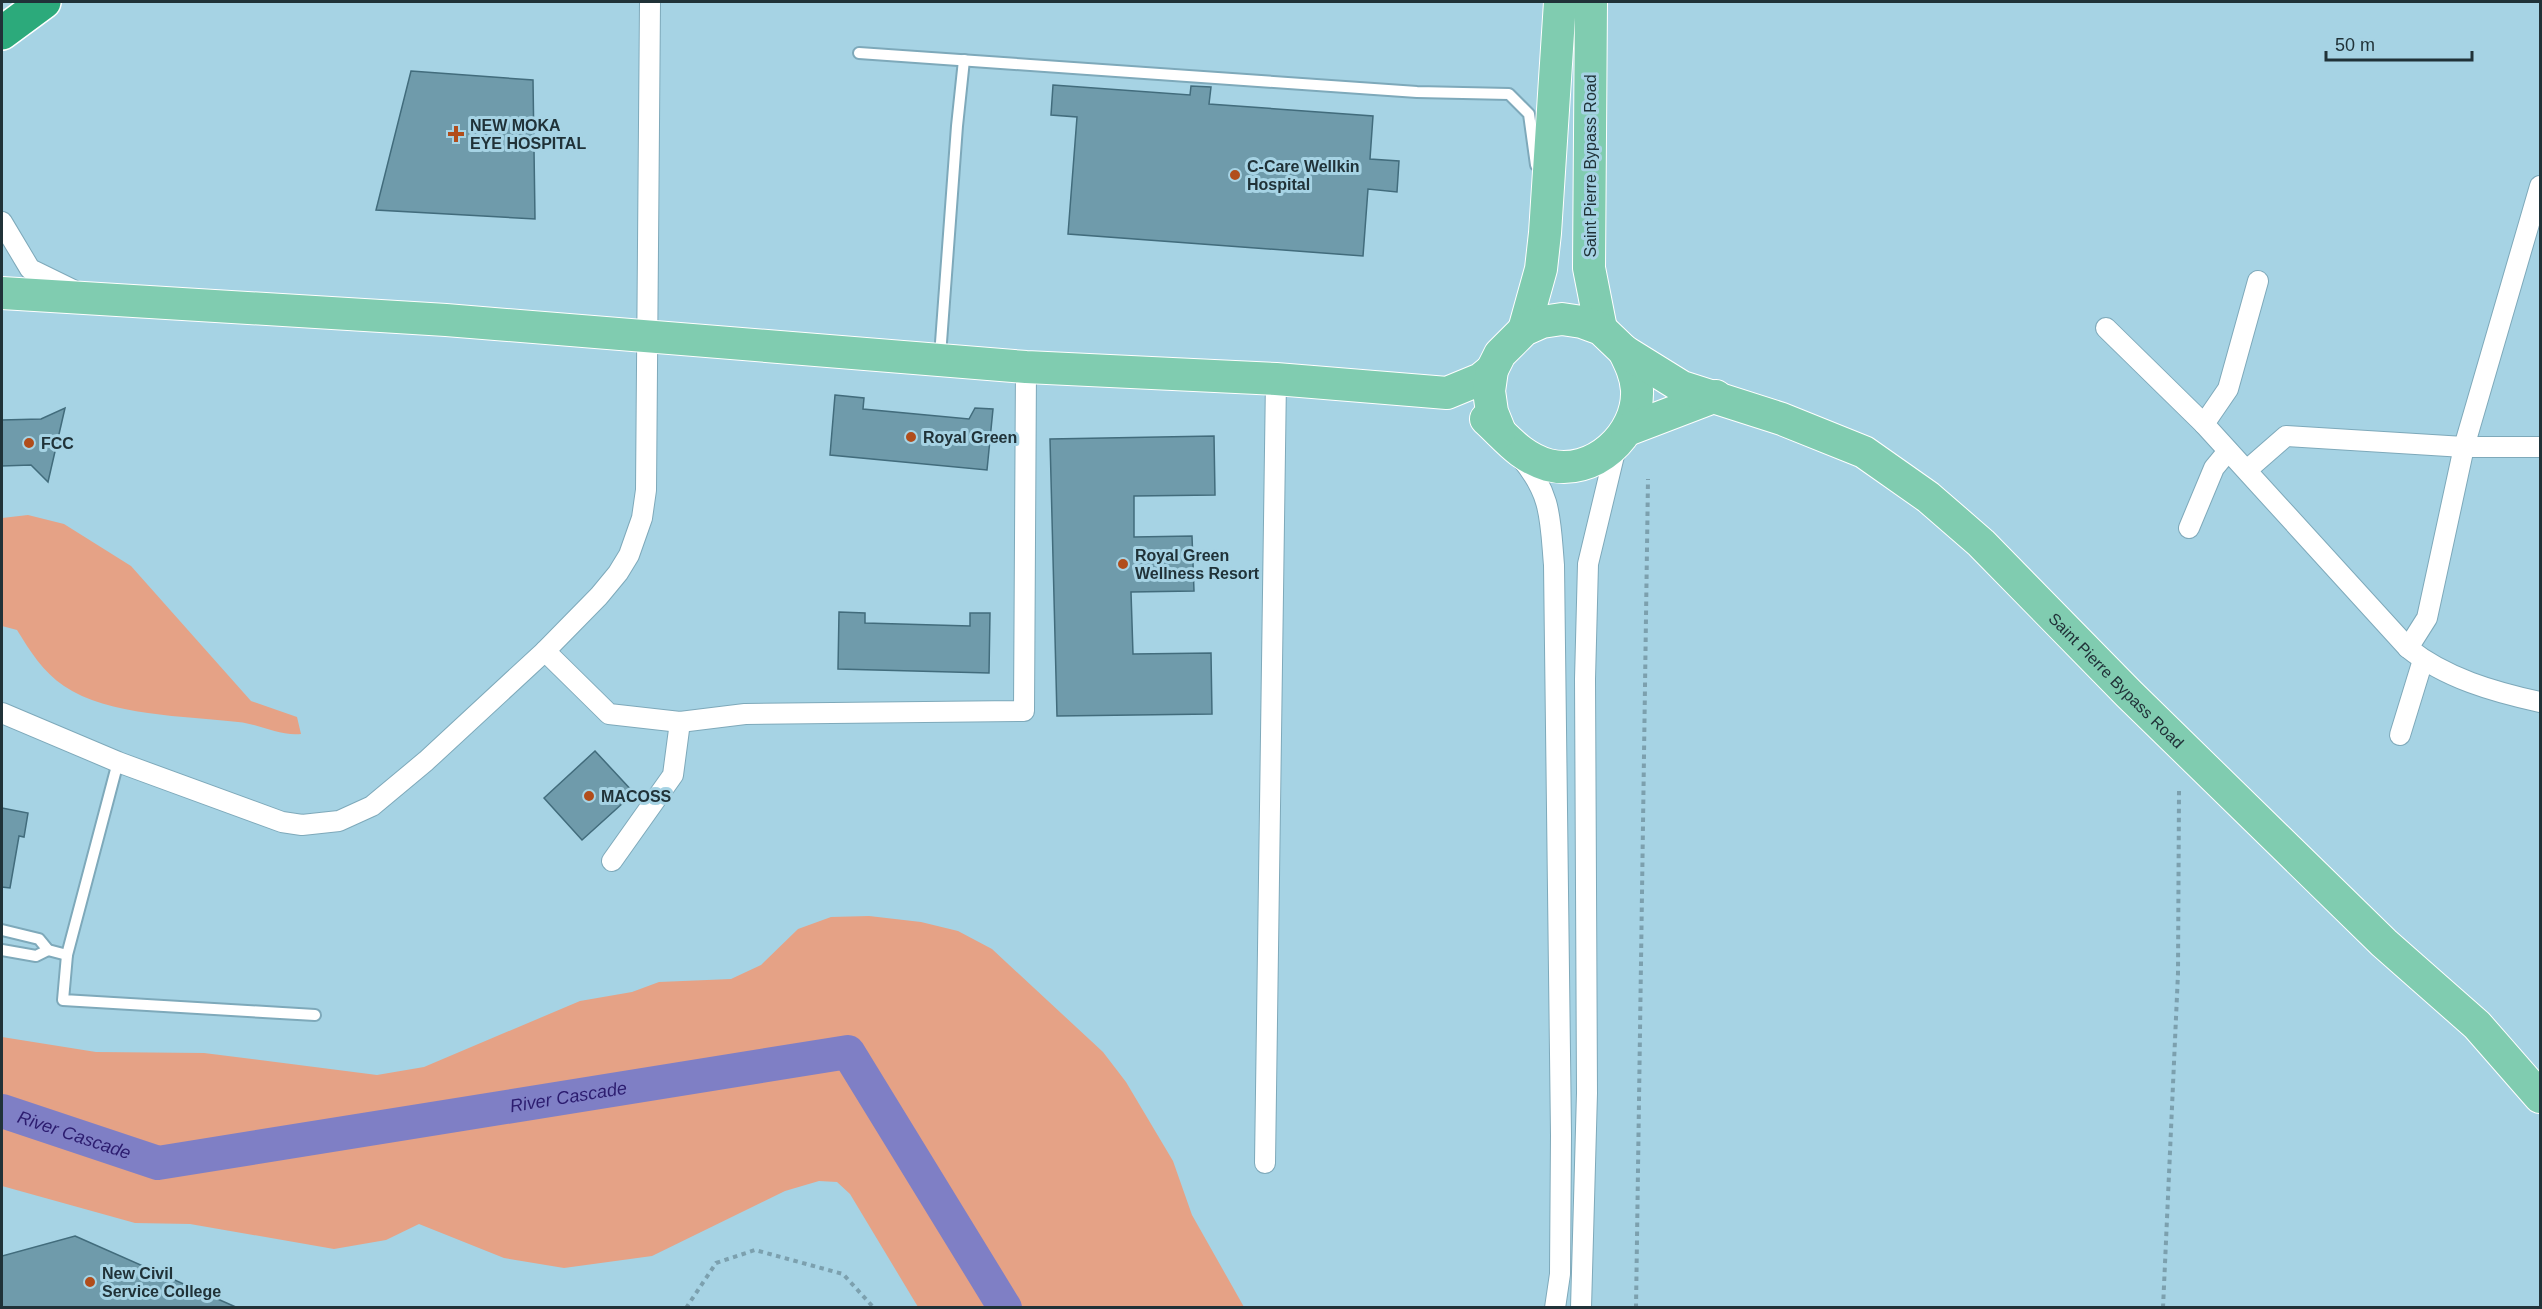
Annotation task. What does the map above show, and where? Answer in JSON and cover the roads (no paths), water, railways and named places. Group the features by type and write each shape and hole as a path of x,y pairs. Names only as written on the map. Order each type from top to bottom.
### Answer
{"highway":[{"path":"2,33 44,2"}],"main road":[{"path":"1524,330 1541,269 1545,233 1560,2"},
{"name":"Saint Pierre Bypass Road","path":"1591,2 1589,268 1600,329"},
{"path":"2,293 101,301 446,320 1026,367 1276,379 1447,393 1473,384 1492,370"},
{"path":"1504,437 1491,412 1489,391 1492,370 1505,347 1524,330 1542,322 1562,319 1582,321 1600,329 1624,351 1633,369 1637,390 1635,410 1622,436"},
{"name":"Saint Pierre Bypass Road","path":"1624,351 1667,380 1682,387 1716,396 1864,452 1928,496 1981,543 2129,694 2385,943 2477,1025"},
{"path":"1447,393 1482,416 1504,437 1535,460 1550,465 1575,466 1598,458 1622,436 1716,396"},
{"path":"2477,1025 2541,1066"},
{"path":"2477,1025 2541,1097"}],"street":[{"path":"2,713 118,762 282,822 302,825 339,821 372,806 426,761 545,651 618,573 637,537 646,490 650,2"},
{"path":"2408,648 2427,618 2464,447 2541,186"},
{"path":"2,222 30,269 55,283 101,301"},
{"path":"2204,424 2228,389 2258,281"},
{"path":"2106,328 2204,424 2408,648 2423,660 2461,679 2541,702"},
{"path":"545,651 609,714 680,722 745,714 1024,711 1026,367"},
{"path":"1265,1163 1276,379"},
{"path":"1581,1308 1587,1093 1585,679 1588,564 1622,436"},
{"path":"2247,470 2286,436 2464,447 2541,447"},
{"path":"1504,437 1537,477 1548,504 1554,565 1561,1135 1560,1274 1556,1308"},
{"path":"2189,528 2214,468 2228,451"},
{"path":"2400,735 2423,660"},
{"path":"612,861 673,775 680,722"}],"lane":[{"path":"859,53 1456,93 1509,94 1529,114 1545,233"},
{"path":"939,359 964,60"},
{"path":"118,762 67,955 63,1000 315,1015"},
{"path":"2,930 39,939 48,950 67,955"},
{"path":"2,950 36,956 48,950"}],"waterway":[{"name":"River Cascade","path":"2,1111 158,1163 848,1052 1005,1308"}],"place":[{"name":"NEW MOKA EYE HOSPITAL","path":"456,134"},
{"name":"C-Care Wellkin Hospital","path":"1235,175"},
{"name":"Royal Green","path":"911,437"},
{"name":"FCC","path":"29,443"},
{"name":"Royal Green Wellness Resort","path":"1123,564"},
{"name":"MACOSS","path":"589,796"},
{"name":"New Civil Service College","path":"90,1282"}]}
